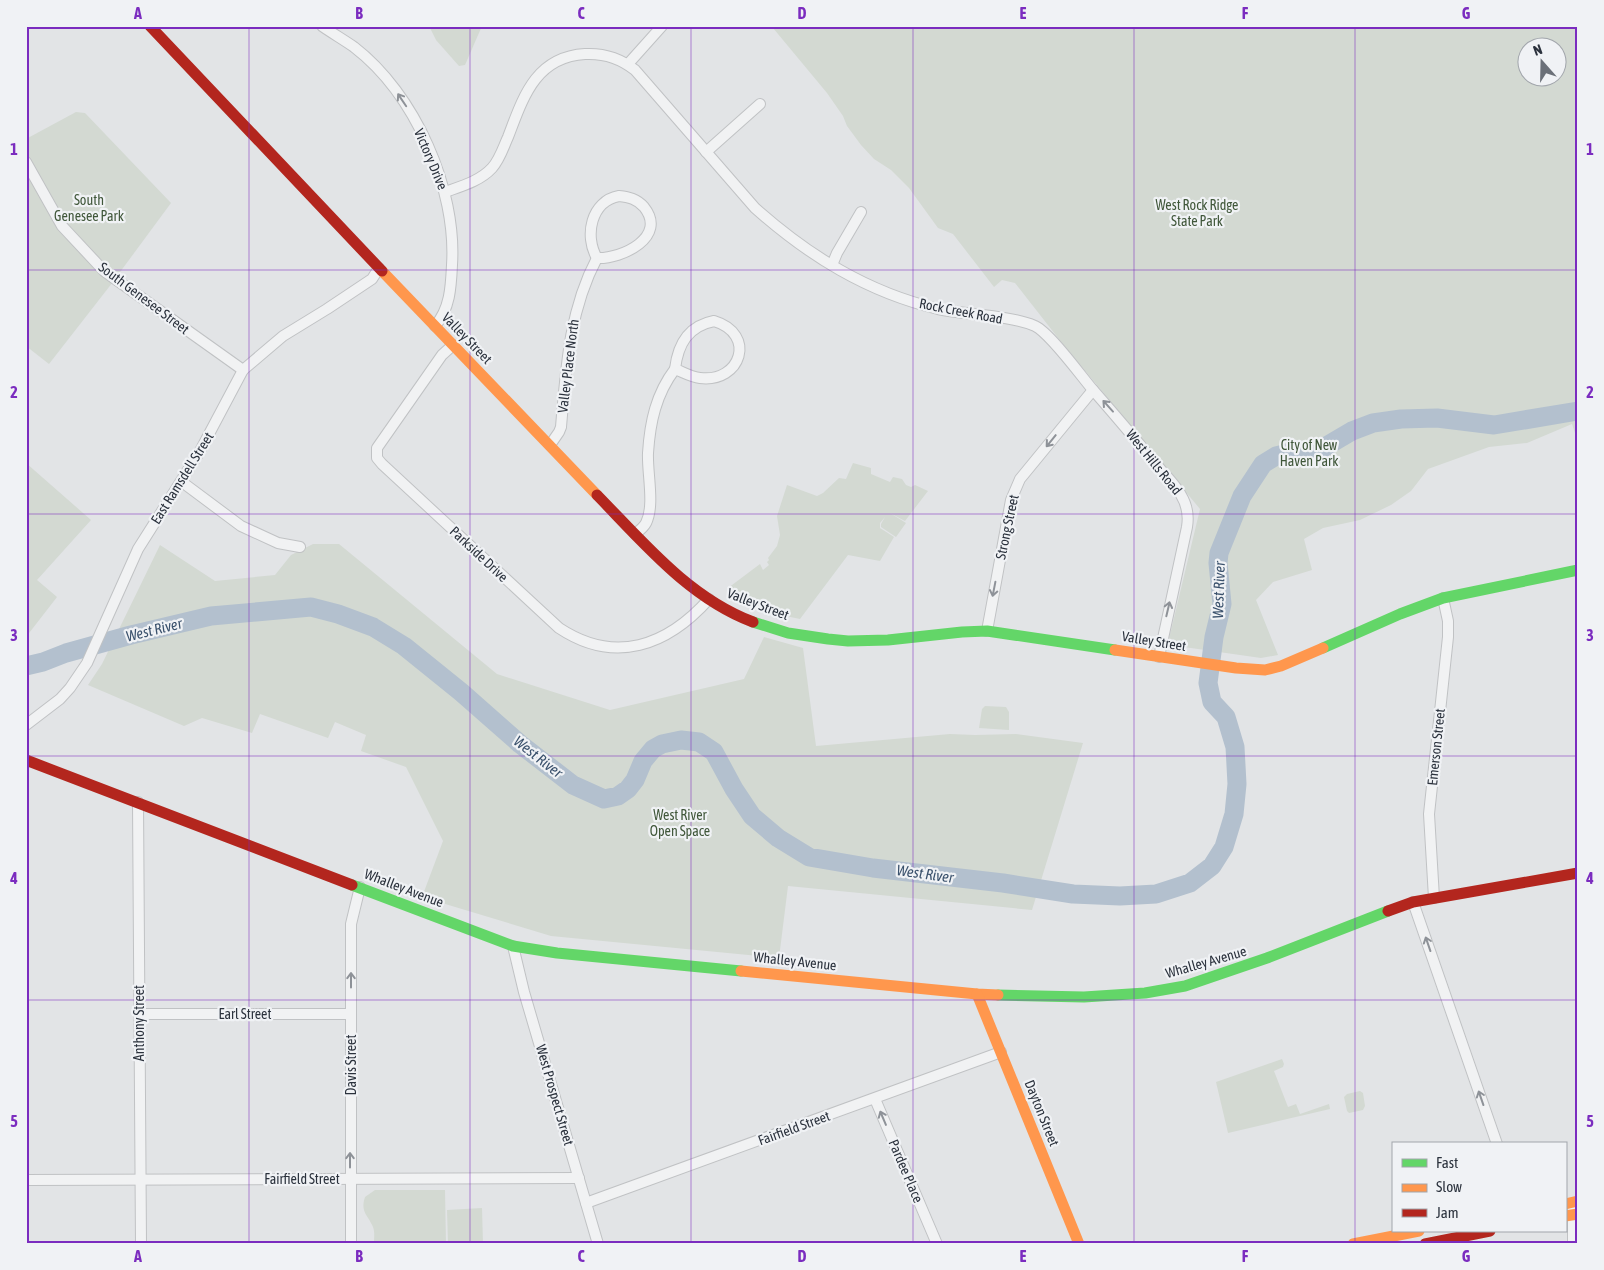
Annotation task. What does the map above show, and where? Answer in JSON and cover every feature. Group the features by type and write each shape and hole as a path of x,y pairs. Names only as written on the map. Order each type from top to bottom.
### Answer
{"main road":[{"name":"Valley Street","path":"150,26 379,268 636,534 676,574 709,599 732,613 778,629 802,635 844,641 890,640 962,631 987,631 1192,662 1265,670 1281,666 1400,614 1443,598 1578,570"},
{"name":"Whalley Avenue","path":"26,760 513,946 556,953 977,994 1084,996 1145,993 1185,986 1267,958 1413,902 1578,872"},
{"name":"Dayton Street","path":"977,994 1079,1244"},
{"path":"1353,1244 1394,1240 1416,1232"},
{"path":"1425,1244 1485,1232"}],"street":[{"name":"Victory Drive","path":"322,26 354,48 401,98 421,132 434,160 445,192 454,248 452,277 445,312 435,326"},
{"path":"628,64 662,26"},
{"name":"Rock Creek Road","path":"445,192 478,180 494,166 531,84 538,75 551,64 566,57 579,54 605,54 628,64 644,79 755,208 797,243 850,276 882,291 938,308 1011,320 1036,327"},
{"path":"706,152 760,104"},
{"name":"South Genesee Street","path":"26,162 62,226 104,271 243,370"},
{"path":"619,196 633,199 641,204 648,212 650,220 648,235 641,242 617,255 597,258 590,241 595,215 599,206 606,200 619,196"},
{"path":"832,265 861,212"},
{"name":"Valley Place North","path":"550,444 560,432 561,427 570,337 576,310 582,288 597,258"},
{"name":"East Ramsdell Street","path":"26,724 60,699 87,663 138,549 212,432 243,370 283,336 372,279 379,268"},
{"path":"636,534 645,524 649,514 648,452 655,406 661,390 675,368 679,349 695,328 704,323 714,321 733,330 741,352 736,363 728,371 719,376 701,378 675,368"},
{"name":"West Hills Road","path":"1036,327 1054,343 1137,440 1179,492 1186,505 1188,513 1187,527 1159,657"},
{"name":"Parkside Drive","path":"453,345 442,355 376,448 377,458 382,464 559,628 573,637 609,648 637,646 658,638 691,617 709,599"},
{"name":"Strong Street","path":"987,631 1015,487 1093,390"},
{"path":"182,482 241,526 278,543 300,547"},
{"name":"Emerson Street","path":"1434,898 1429,814 1448,637 1448,622 1443,598"},
{"name":"Anthony Street","path":"138,802 140,1244"},
{"name":"Davis Street","path":"351,1244 350,924 360,887"},
{"path":"1413,902 1496,1142"},
{"name":"West Prospect Street","path":"513,946 524,992 598,1244"},
{"name":"Earl Street","path":"139,1014 351,1014"},
{"name":"Fairfield Street","path":"586,1203 1001,1052"},
{"name":"Pardee Place","path":"875,1099 937,1244"},
{"name":"Fairfield Street","path":"26,1180 579,1178"},
{"path":"1572,1203 1573,1244"}],"green space":[{"path":"429,26 482,26 465,65 459,66 436,40"},
{"name":"West Rock Ridge State Park","path":"767,26 1578,26 1578,442 1572,424 1527,443 1489,447 1428,469 1411,491 1391,505 1360,520 1323,528 1304,539 1312,570 1273,582 1256,600 1278,655 1261,658 1170,645 1168,643 1200,509 1062,343 1015,283 1002,280 994,287 953,234 938,228 909,188 891,170 874,159 861,145 827,93 773,28"},
{"name":"South Genesee Park","path":"76,112 85,113 171,203 49,364 26,346 26,139"},
{"path":"26,463 91,520 37,580 57,597 26,637"},
{"path":"853,463 871,468 871,474 890,482 893,477 902,479 906,485 911,487 915,485 928,491 905,521 890,513 906,523 896,537 881,527 885,517 880,523 880,528 894,537 880,561 848,555 800,619 771,613 729,590 728,588 760,564 763,570 769,565 767,562 768,558 777,546 780,535 777,516 787,485 817,496 839,478 846,479"},
{"name":"West River Open Space","path":"313,544 339,544 497,674 610,710 744,679 764,637 803,648 816,746 950,734 1016,734 1083,743 1032,910 788,886 779,958 551,936 422,897 443,841 406,767 361,751 366,735 335,722 328,738 260,714 252,733 202,718 184,726 88,685 102,664 160,545 215,581 275,575 291,555"},
{"path":"985,706 1006,707 1009,712 1009,730 979,728 982,709"},
{"path":"1282,1059 1283,1067 1274,1071 1288,1107 1296,1104 1300,1114 1329,1104 1330,1109 1228,1133 1216,1082"},
{"path":"1360,1091 1363,1093 1365,1106 1363,1110 1349,1113 1344,1097 1347,1094"},
{"path":"375,1190 445,1190 446,1244 374,1244 374,1229 363,1206 365,1197"},
{"path":"482,1208 483,1244 448,1244 447,1210"}],"waterway":[{"name":"West River","path":"26,666 131,635 211,616 311,607 338,614 373,627 404,646 461,692 520,744 573,785 604,799 618,796 628,789 635,780 643,761 653,749 662,744 681,740 699,742 714,752 734,789 752,816 778,838 809,857 873,868 1003,883 1073,894 1120,896 1156,894 1190,883 1212,866 1224,847 1234,814 1237,784 1235,747 1226,717 1212,702 1208,683 1214,637 1222,604 1218,563 1219,553 1242,496 1263,464 1276,456 1292,452 1318,451 1352,431 1373,423 1401,419 1437,418 1494,425 1578,411"}],"traffic: fast":[{"path":"1323,648 1400,614 1443,598 1578,570"},
{"path":"753,622 788,633 848,641 888,640 987,631 1115,650"},
{"path":"352,885 513,946 557,953 741,971"},
{"path":"998,995 1084,997 1145,993 1185,986 1267,958 1388,911"}],"traffic: slow":[{"path":"382,271 597,495"},
{"path":"1115,650 1236,668 1265,670 1281,666 1323,648"},
{"path":"741,971 998,995"},
{"path":"977,994 1079,1244"},
{"path":"1566,1204 1578,1201"},
{"path":"1566,1216 1578,1214"},
{"path":"1353,1244 1414,1232"}],"traffic: jam":[{"path":"150,26 382,271"},
{"path":"597,495 650,550 688,584 730,612 753,622"},
{"path":"26,760 352,885"},
{"path":"1388,911 1413,902 1578,873"},
{"path":"1425,1244 1485,1232"}],"park label":[{"name":"City of New Haven Park","path":"1309,454"}]}
